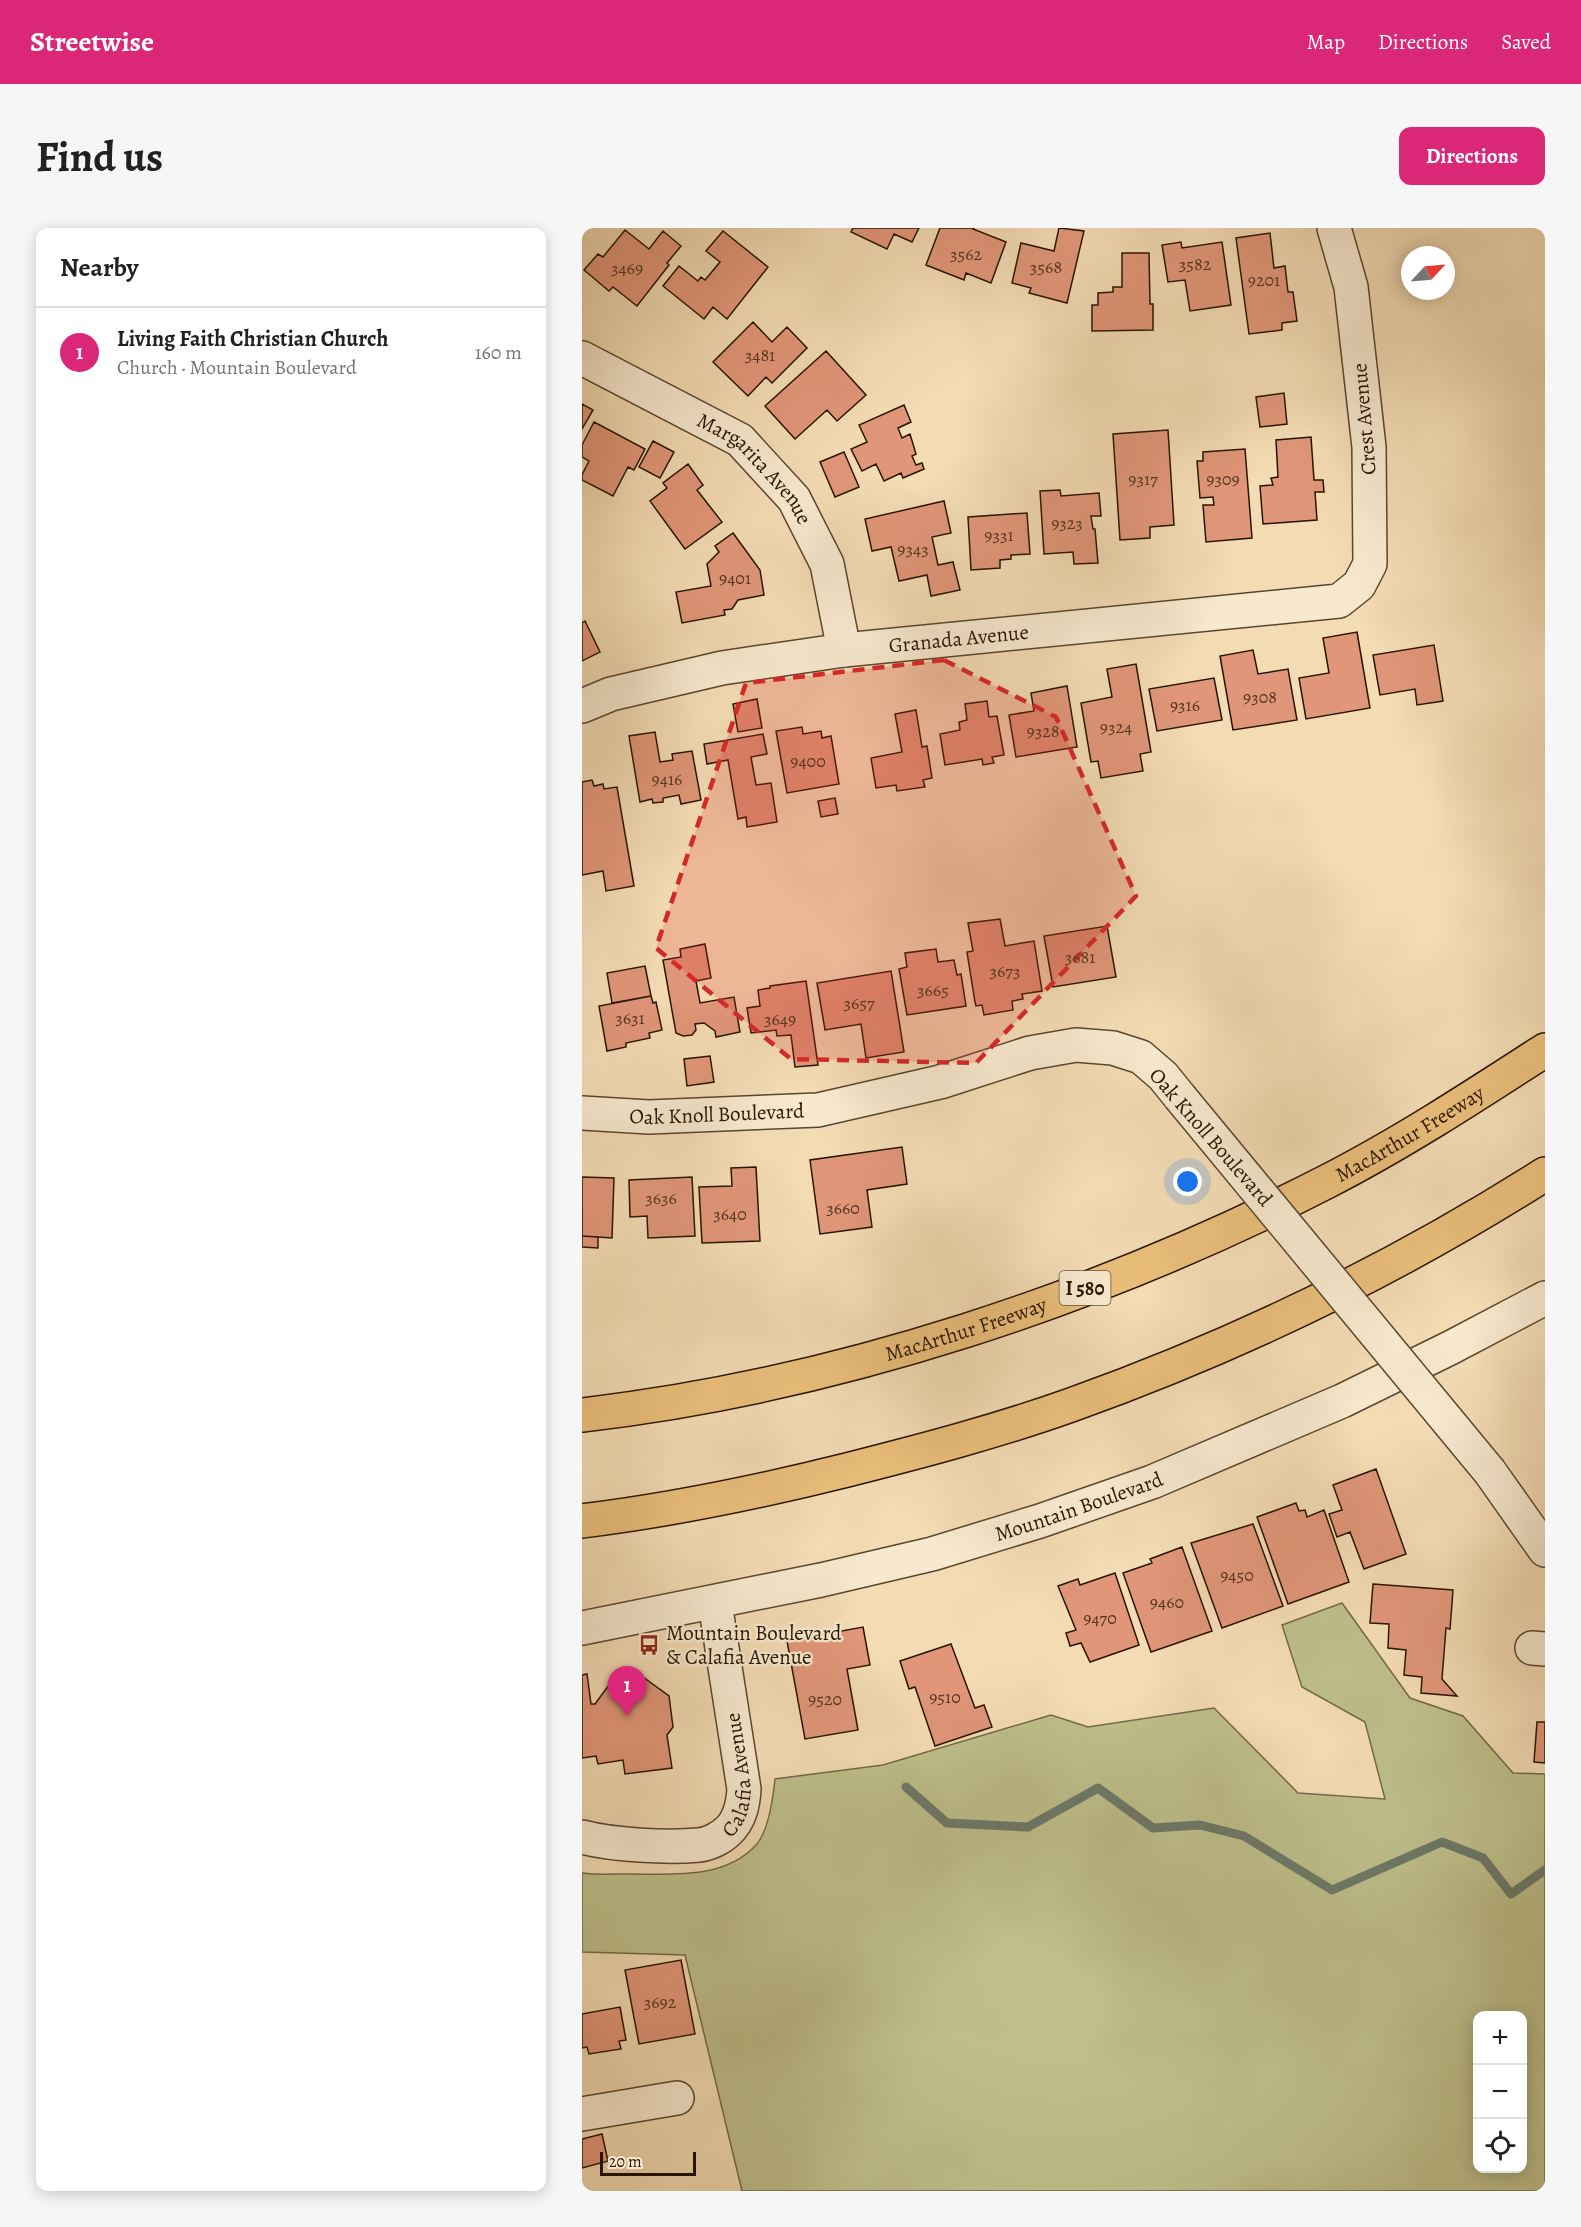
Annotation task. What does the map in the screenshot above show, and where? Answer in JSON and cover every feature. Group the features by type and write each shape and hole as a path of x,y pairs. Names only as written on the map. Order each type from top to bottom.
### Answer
{"highway":[{"name":"MacArthur Freeway","path":"582,1415 760,1385 894,1353 1040,1304 1181,1251 1327,1182 1446,1114 1545,1050"},
{"path":"582,1521 768,1490 914,1453 1070,1405 1218,1347 1371,1274 1496,1205 1545,1173"}],"street":[{"name":"Crest Avenue","path":"1334,228 1351,288 1369,447 1370,564 1359,585 1340,601"},
{"name":"Margarita Avenue","path":"582,358 740,440 794,499 827,564 844,650"},
{"name":"Granada Avenue","path":"582,706 611,694 722,668 844,650 1340,601"},
{"name":"Oak Knoll Boulevard","path":"582,1113 649,1117 818,1110 940,1082 1030,1053 1076,1045 1113,1048 1141,1057 1163,1076 1490,1472 1545,1550"},
{"name":"Mountain Boulevard","path":"582,1628 715,1603 932,1554 1040,1521 1152,1482 1342,1401 1545,1298"},
{"name":"Calafia Avenue","path":"582,1837 636,1845 700,1845 728,1832 738,1819 743,1804 744,1789 715,1603"},
{"path":"582,2114 677,2098"}],"highlighted area":[{"path":"944,660 1056,717 1136,896 976,1063 791,1059 656,948 746,683"}],"green space":[{"path":"1342,1603 1410,1698 1463,1716 1513,1773 1545,1774 1545,2191 742,2191 685,1955 582,1952 582,1873 679,1874 713,1870 743,1856 756,1845 770,1814 775,1779 883,1765 1051,1715 1088,1727 1214,1708 1298,1793 1385,1799 1365,1722 1302,1687 1282,1625"}],"building":[{"path":"853,228 919,228 912,242 894,234 887,249 851,232"},
{"path":"940,228 974,228 1006,242 991,283 966,273 964,280 926,265"},
{"path":"1059,228 1084,231 1067,303 1029,293 1031,288 1012,283 1021,243 1054,251"},
{"path":"625,230 649,249 663,231 681,246 637,306 613,287 609,291 584,270 598,254 603,257"},
{"path":"723,231 768,267 727,319 713,307 704,319 663,286 679,266 698,281 701,277 705,280 720,262 706,251"},
{"path":"1270,233 1274,268 1285,266 1288,292 1293,292 1297,321 1282,323 1282,330 1249,334 1236,238"},
{"path":"1181,242 1182,248 1222,242 1231,305 1190,311 1185,280 1168,282 1162,245"},
{"path":"1122,253 1149,253 1153,330 1092,331 1092,305 1098,305 1098,293 1113,292 1113,287 1122,287"},
{"path":"753,322 772,342 787,327 807,348 772,383 766,377 748,396 713,362"},
{"path":"826,351 866,395 837,421 827,410 795,439 765,406"},
{"path":"1284,393 1287,424 1260,427 1256,397"},
{"path":"582,404 593,410 582,429"},
{"path":"904,405 911,422 898,428 902,438 910,434 916,454 912,456 916,465 922,463 924,469 903,478 901,473 884,481 876,464 862,471 851,449 867,442 859,425"},
{"path":"594,422 645,449 634,470 628,467 613,496 582,480 589,461 582,457 582,445"},
{"path":"1168,430 1174,525 1150,527 1150,538 1120,540 1113,434"},
{"path":"1311,437 1314,480 1323,480 1324,492 1315,492 1317,520 1263,524 1260,486 1273,485 1271,478 1278,477 1276,440"},
{"path":"653,441 674,452 660,478 639,467"},
{"path":"1245,449 1252,538 1206,542 1203,505 1214,505 1213,497 1200,498 1197,461 1203,461 1203,452"},
{"path":"844,452 859,487 835,497 820,462"},
{"path":"688,464 703,485 697,490 722,522 685,549 650,501 667,488 663,483"},
{"path":"1060,490 1061,496 1099,493 1101,516 1091,516 1093,529 1095,529 1098,563 1074,564 1073,552 1044,554 1040,491"},
{"path":"944,501 951,533 932,537 938,565 953,562 960,590 931,596 927,575 899,581 891,547 872,551 865,519"},
{"path":"1027,513 1030,554 1011,555 1011,559 1000,560 1000,568 971,570 968,517"},
{"path":"733,533 760,570 764,595 738,600 732,609 724,610 725,615 682,623 676,592 711,586 707,564 719,552 715,546"},
{"path":"585,621 600,652 582,661 582,623"},
{"path":"1357,632 1370,708 1306,719 1299,678 1329,673 1323,638"},
{"path":"1434,645 1443,701 1417,705 1415,689 1380,695 1373,655"},
{"path":"1253,650 1258,674 1288,669 1297,720 1233,730 1220,656"},
{"path":"1136,664 1151,752 1140,754 1143,771 1101,778 1098,761 1091,762 1081,703 1112,697 1107,669"},
{"path":"1214,678 1222,720 1157,731 1149,689"},
{"path":"1067,686 1077,747 1016,757 1009,715 1034,711 1031,693"},
{"path":"757,699 762,728 738,732 733,704"},
{"path":"987,701 989,717 997,716 1004,755 992,757 994,763 983,765 982,759 945,765 940,734 960,730 959,722 967,720 965,704"},
{"path":"916,710 922,747 927,746 932,778 923,780 925,787 897,791 896,785 876,788 871,758 902,752 895,714"},
{"path":"802,727 803,734 821,731 822,738 831,736 839,784 787,793 776,731"},
{"path":"655,732 660,762 673,760 672,754 692,751 701,800 681,804 679,795 663,798 663,802 653,803 652,799 640,802 629,736"},
{"path":"763,734 767,754 751,757 756,785 771,783 777,822 747,827 746,817 738,819 728,760 707,764 704,744"},
{"path":"592,780 594,786 603,784 604,789 617,787 634,886 606,891 603,871 582,875 582,782"},
{"path":"835,798 838,814 821,817 818,801"},
{"path":"1000,919 1005,946 1034,941 1042,991 1022,994 1023,999 1012,1001 1013,1010 984,1015 982,1005 976,1006 975,1002 967,952 973,951 968,923"},
{"path":"1107,926 1116,977 1053,987 1044,936"},
{"path":"705,944 711,978 696,981 700,1003 734,997 740,1032 716,1037 715,1031 704,1023 695,1024 696,1030 692,1035 683,1036 676,1033 663,960 681,957 680,949"},
{"path":"936,949 938,962 954,960 957,975 961,974 966,1006 907,1015 899,969 907,967 905,953"},
{"path":"645,966 651,996 612,1003 607,973"},
{"path":"891,971 904,1052 866,1058 861,1024 825,1030 817,983"},
{"path":"806,981 818,1065 795,1067 791,1035 777,1036 776,1030 751,1033 747,1008 760,1006 758,990"},
{"path":"651,996 653,1003 656,1002 662,1030 649,1033 650,1038 626,1043 626,1047 607,1051 599,1006"},
{"path":"710,1056 714,1082 687,1086 684,1059"},
{"path":"902,1147 907,1184 867,1190 872,1227 820,1234 810,1160"},
{"path":"756,1167 760,1241 702,1243 699,1187 732,1186 731,1168"},
{"path":"582,1177 614,1178 612,1238 582,1236"},
{"path":"692,1177 695,1236 648,1238 647,1216 630,1217 629,1180"},
{"path":"582,1236 598,1237 598,1248 582,1247"},
{"path":"1376,1469 1406,1554 1364,1569 1350,1532 1337,1537 1329,1514 1342,1510 1333,1485"},
{"path":"1296,1503 1299,1511 1305,1510 1307,1517 1324,1510 1349,1582 1288,1604 1257,1517"},
{"path":"1253,1524 1283,1606 1222,1628 1191,1543"},
{"path":"1182,1547 1212,1631 1151,1652 1123,1573 1152,1563 1150,1559"},
{"path":"1115,1573 1139,1645 1090,1662 1081,1643 1070,1646 1066,1633 1076,1630 1058,1586 1078,1579 1080,1585"},
{"path":"1373,1584 1453,1590 1450,1629 1446,1628 1442,1679 1457,1696 1421,1693 1422,1677 1404,1675 1406,1650 1388,1648 1389,1624 1370,1623"},
{"path":"863,1627 870,1665 847,1669 858,1730 805,1739 787,1641"},
{"path":"951,1644 975,1708 984,1705 992,1727 935,1746 915,1687 909,1689 900,1661"},
{"path":"587,1674 591,1704 595,1704 612,1681 643,1677 669,1696 673,1727 667,1735 672,1768 625,1774 623,1760 598,1764 596,1756 582,1758 582,1675"},
{"path":"1537,1722 1545,1722 1545,1763 1534,1762"},
{"path":"681,1960 695,2034 639,2044 625,1970"},
{"path":"620,2007 626,2040 619,2041 621,2049 589,2054 587,2047 582,2048 582,2014"},
{"path":"602,2134 608,2161 582,2168 582,2139"}],"waterway":[{"path":"906,1787 947,1823 1028,1827 1098,1788 1153,1828 1200,1825 1244,1836 1332,1890 1442,1842 1483,1858 1511,1894 1545,1870"}],"place":[{"name":"Mountain Boulevard & Calafia Avenue","path":"649,1645"},
{"name":"Living Faith Christian Church","path":"627,1716"}]}
